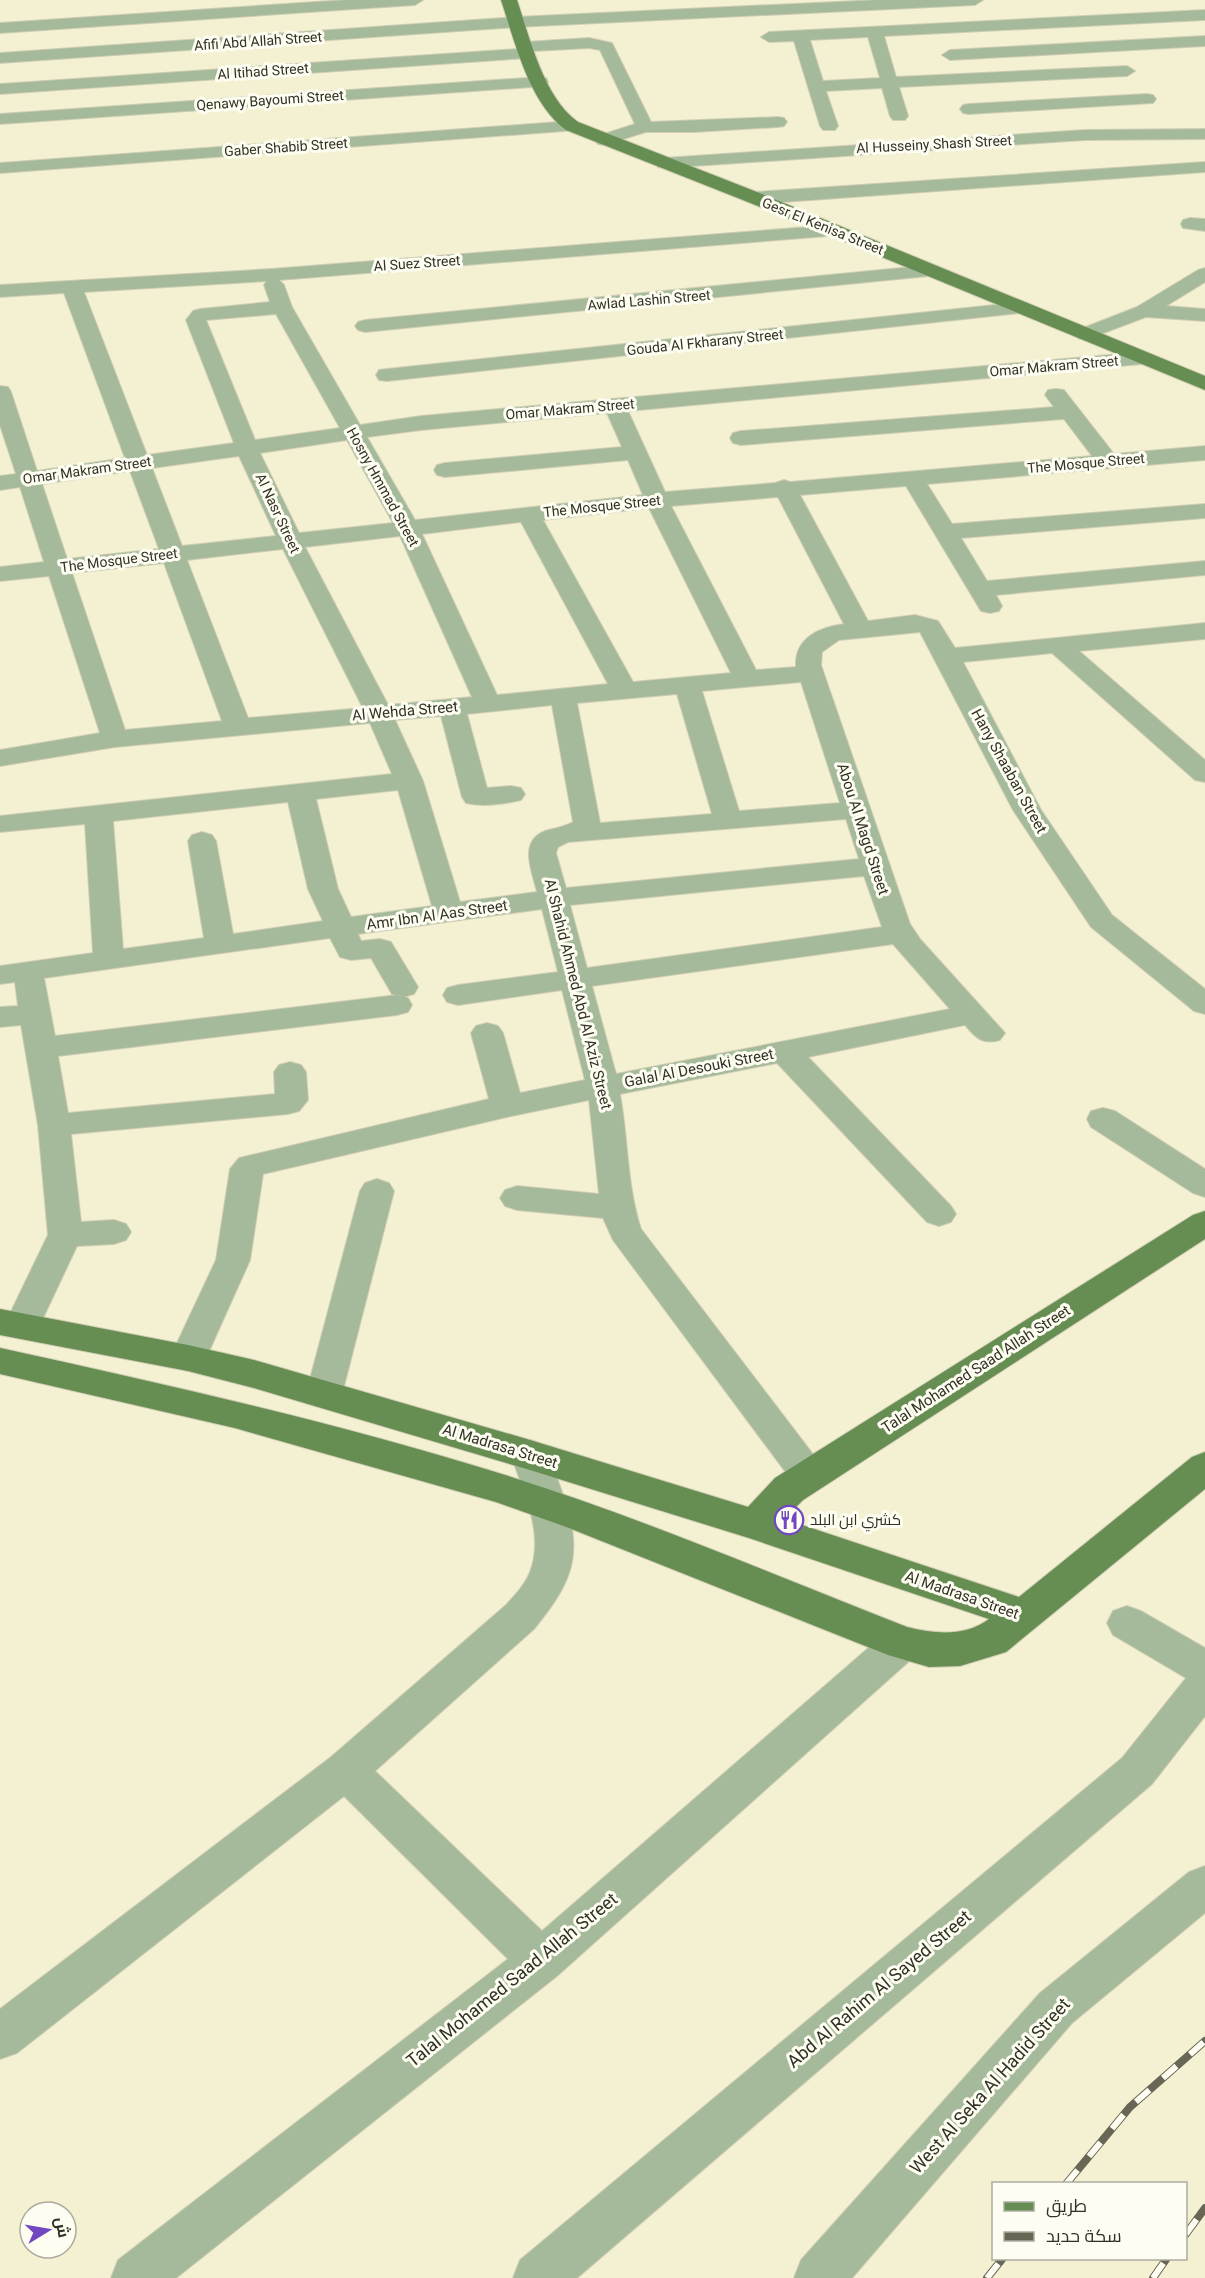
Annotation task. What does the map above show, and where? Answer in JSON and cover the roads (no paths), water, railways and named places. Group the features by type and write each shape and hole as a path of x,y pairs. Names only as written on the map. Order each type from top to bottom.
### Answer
{"main road":[{"name":"Gesr El Kenisa Street","path":"509,0 526,50 554,112 572,126 755,198 1205,384"},
{"name":"Talal Mohamed Saad Allah Street","path":"755,1525 789,1489 808,1476 1205,1223"},
{"name":"Al Madrasa Street","path":"11,1324 188,1358 324,1394 755,1525 1025,1616"},
{"name":"Al Madrasa Street","path":"0,1361 235,1414 502,1489 902,1643 929,1650 960,1649 992,1640 1025,1616"},
{"path":"1025,1616 1205,1467"}],"street":[{"path":"130,0 134,19"},
{"path":"0,28 134,19 221,7 415,0"},
{"name":"Afifi Abd Allah Street","path":"0,58 516,22 975,0"},
{"path":"48,8 49,25"},
{"path":"769,37 1205,15"},
{"path":"969,109 1151,105 1110,46 1098,20"},
{"path":"940,30 969,109 1010,181"},
{"path":"875,33 899,116"},
{"path":"801,36 829,126"},
{"path":"296,38 305,68"},
{"path":"950,55 1205,41"},
{"name":"Al Itihad Street","path":"0,89 305,68 590,43 606,46 645,126"},
{"path":"816,86 1127,71"},
{"name":"Qenawy Bayoumi Street","path":"0,119 66,123 147,109 540,82"},
{"path":"462,87 470,104"},
{"path":"384,92 393,114"},
{"path":"310,97 315,115"},
{"path":"228,103 238,151"},
{"path":"147,109 154,157"},
{"path":"604,140 645,126 694,127 778,122"},
{"name":"Al Husseiny Shash Street","path":"664,163 868,147 992,151 1085,135 1204,123"},
{"name":"Gaber Shabib Street","path":"0,168 572,126"},
{"path":"1085,135 1118,174"},
{"path":"868,147 894,189"},
{"path":"755,198 1205,167"},
{"name":"Al Suez Street","path":"0,291 271,275 834,231"},
{"name":"Awlad Lashin Street","path":"365,326 932,271"},
{"path":"1084,334 1144,310 1205,274"},
{"name":"Hosny Hmmad Street","path":"271,275 282,307 407,526 488,703"},
{"path":"72,287 238,727"},
{"path":"730,292 760,337"},
{"name":"Al Nasr Street","path":"282,307 196,317 246,446 290,540 379,714 410,781 448,912"},
{"name":"Gouda Al Fkharany Street","path":"387,375 1022,308"},
{"path":"1144,310 1205,315"},
{"name":"Omar Makram Street","path":"0,483 353,431 1142,358"},
{"path":"1035,368 1108,461"},
{"path":"0,393 114,739"},
{"path":"724,395 757,468 859,628"},
{"path":"615,405 657,500 747,679"},
{"path":"757,468 1070,412"},
{"path":"445,471 636,452"},
{"name":"The Mosque Street","path":"0,574 407,526 657,500 757,468 912,477 1205,453"},
{"path":"912,477 986,599 1205,568"},
{"path":"945,532 1205,511"},
{"path":"528,513 624,690"},
{"name":"Hany Shaaban Street","path":"859,628 927,624 947,656 1027,810 1101,921 1205,1004"},
{"name":"Abou Al Magd Street","path":"859,628 833,633 814,643 807,657 811,673 900,934 980,1024"},
{"path":"947,656 1204,632"},
{"path":"1057,645 1205,774"},
{"name":"Al Wehda Street","path":"0,758 114,739 811,673"},
{"path":"687,684 728,821"},
{"name":"Al Shahid Ahmed Abd Al Aziz Street","path":"563,696 588,818 584,829 552,838 542,848 603,1087 610,1129 617,1207 625,1232 808,1476"},
{"path":"452,707 476,797 511,794"},
{"path":"0,824 410,781"},
{"path":"41,1048 400,996 380,948 351,951 322,889 300,792"},
{"path":"568,834 857,810"},
{"path":"98,814 109,960"},
{"path":"202,841 220,945"},
{"name":"Amr Ibn Al Aas Street","path":"14,973 555,898 875,866"},
{"path":"458,995 900,934"},
{"path":"11,1324 65,1235 54,1125 36,1014 14,973"},
{"path":"0,1017 36,1014"},
{"name":"Galal Al Desouki Street","path":"188,1358 233,1260 247,1168 251,1166 507,1106 784,1051 980,1024"},
{"path":"487,1033 507,1106"},
{"path":"784,1051 939,1214"},
{"path":"54,1125 292,1102 290,1072"},
{"path":"1103,1119 1205,1185"},
{"path":"324,1394 377,1191"},
{"path":"517,1198 617,1207"},
{"path":"65,1235 114,1232"},
{"path":"0,2037 346,1770 520,1617 538,1597 551,1575 556,1554 556,1537 530,1455"},
{"path":"1127,1623 1205,1668"},
{"name":"Talal Mohamed Saad Allah Street","path":"136,2278 541,1961 902,1643"},
{"name":"Abd Al Rahim Al Sayed Street","path":"538,2278 1137,1771 1205,1685"},
{"path":"346,1770 541,1961"},
{"name":"West Al Seka Al Hadid Street","path":"819,2278 1056,2008 1205,1886"}],"railway":[{"path":"1068,2182 1130,2107 1205,2041"},
{"path":"1187,2233 1205,2208"},
{"path":"987,2278 1001,2260"},
{"path":"1153,2278 1166,2260"}],"place":[{"name":"كشري ابن البلد","path":"789,1520"}]}
